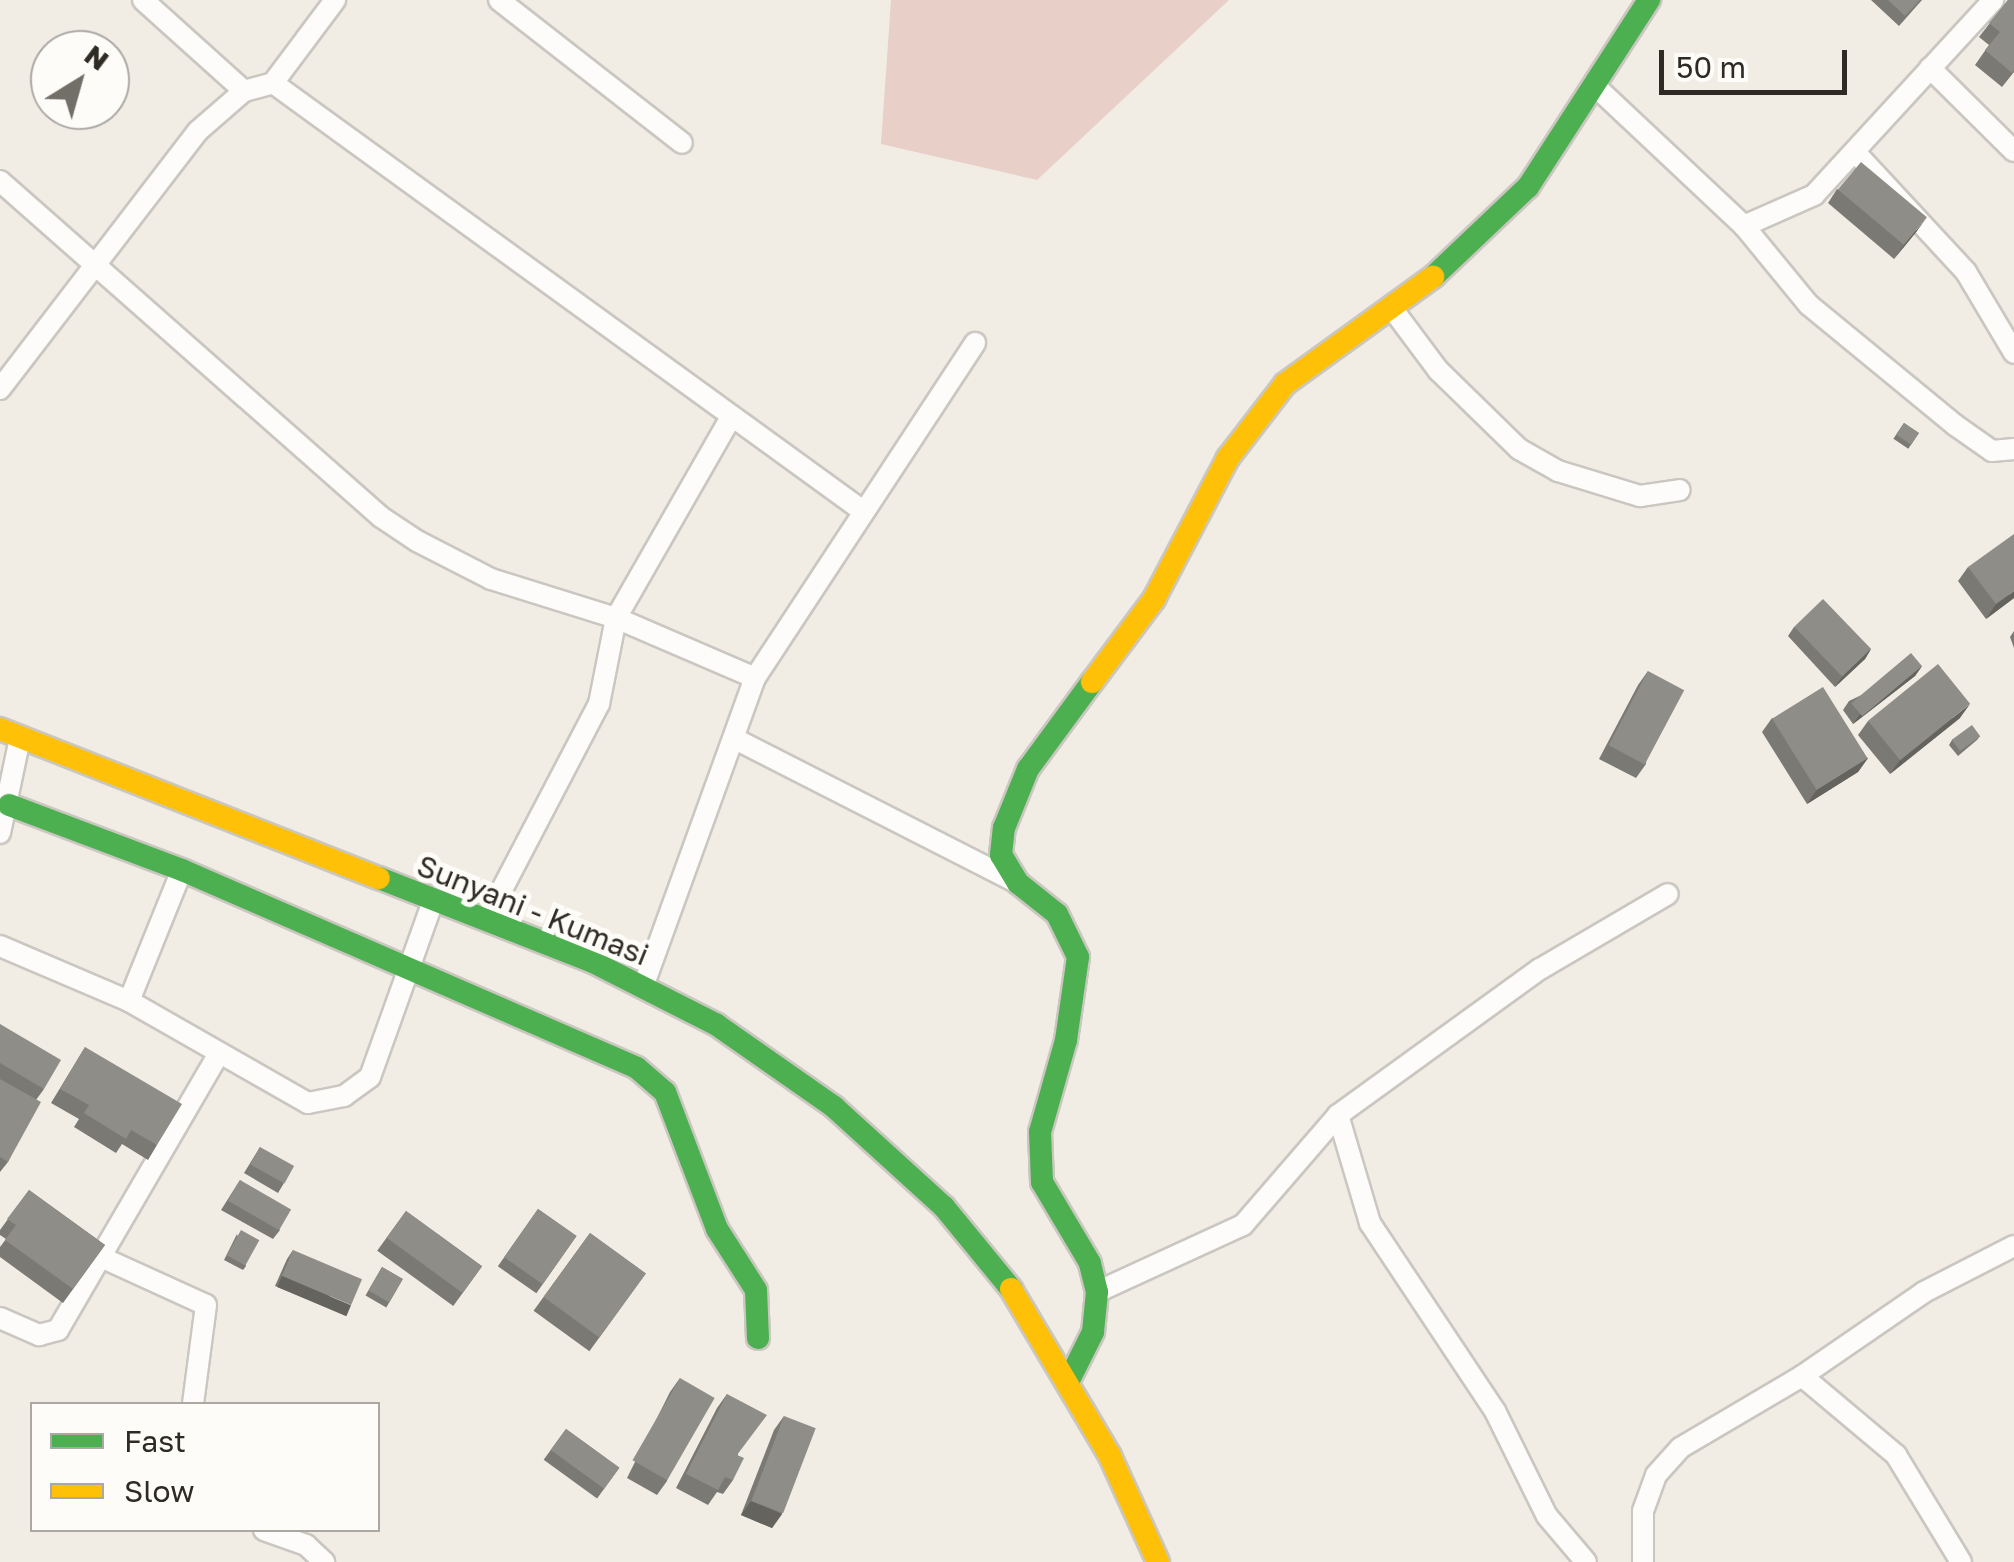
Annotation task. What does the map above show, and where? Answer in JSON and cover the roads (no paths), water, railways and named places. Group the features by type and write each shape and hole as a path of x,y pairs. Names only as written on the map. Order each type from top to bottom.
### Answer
{"street":[{"path":"143,0 244,91"},
{"path":"0,389 198,131 244,91 274,83 335,0"},
{"path":"499,0 682,144"},
{"path":"1018,883 1001,856 1004,828 1028,769 1154,599 1228,458 1285,384 1462,256 1528,187 1648,0"},
{"path":"1744,226 1814,195 1993,0"},
{"path":"1930,68 2014,150"},
{"path":"274,83 493,237 731,418 863,512"},
{"path":"1594,86 1744,226 1809,305 1992,451 2014,449"},
{"path":"1855,152 1966,272 2014,353"},
{"path":"0,181 92,267 405,533 490,579 616,618 754,678"},
{"path":"1391,307 1438,370 1520,448 1558,471 1640,496 1680,490"},
{"path":"643,987 754,678 974,342"},
{"path":"486,920 599,704 616,618 731,418"},
{"path":"0,833 9,805 10,734"},
{"name":"Sunyani - Kumasi","path":"10,734 486,920 643,987 717,1025 834,1108 944,1208 1025,1307 1069,1380 1158,1562"},
{"path":"735,739 1018,883 1057,914 1078,956 1066,1040 1040,1132 1042,1182 1090,1264 1097,1292 1093,1332 1069,1380"},
{"path":"9,805 182,870 612,1054 665,1092 716,1229 756,1290 758,1338"},
{"path":"129,1001 182,870"},
{"path":"1097,1292 1242,1224 1338,1115 1540,969 1668,894"},
{"path":"0,946 129,1001 218,1055 308,1102 344,1096 370,1077 434,901"},
{"path":"0,1318 38,1334 58,1330 218,1055"},
{"path":"1338,1115 1370,1223 1495,1411 1547,1516 1586,1562"},
{"path":"1643,1562 1643,1511 1656,1476 1680,1448 1802,1376 1924,1292 2014,1246"},
{"path":"103,1258 206,1305 193,1402"},
{"path":"1802,1376 1896,1455 1961,1562"},
{"path":"270,1532 306,1545 324,1562"}]}
